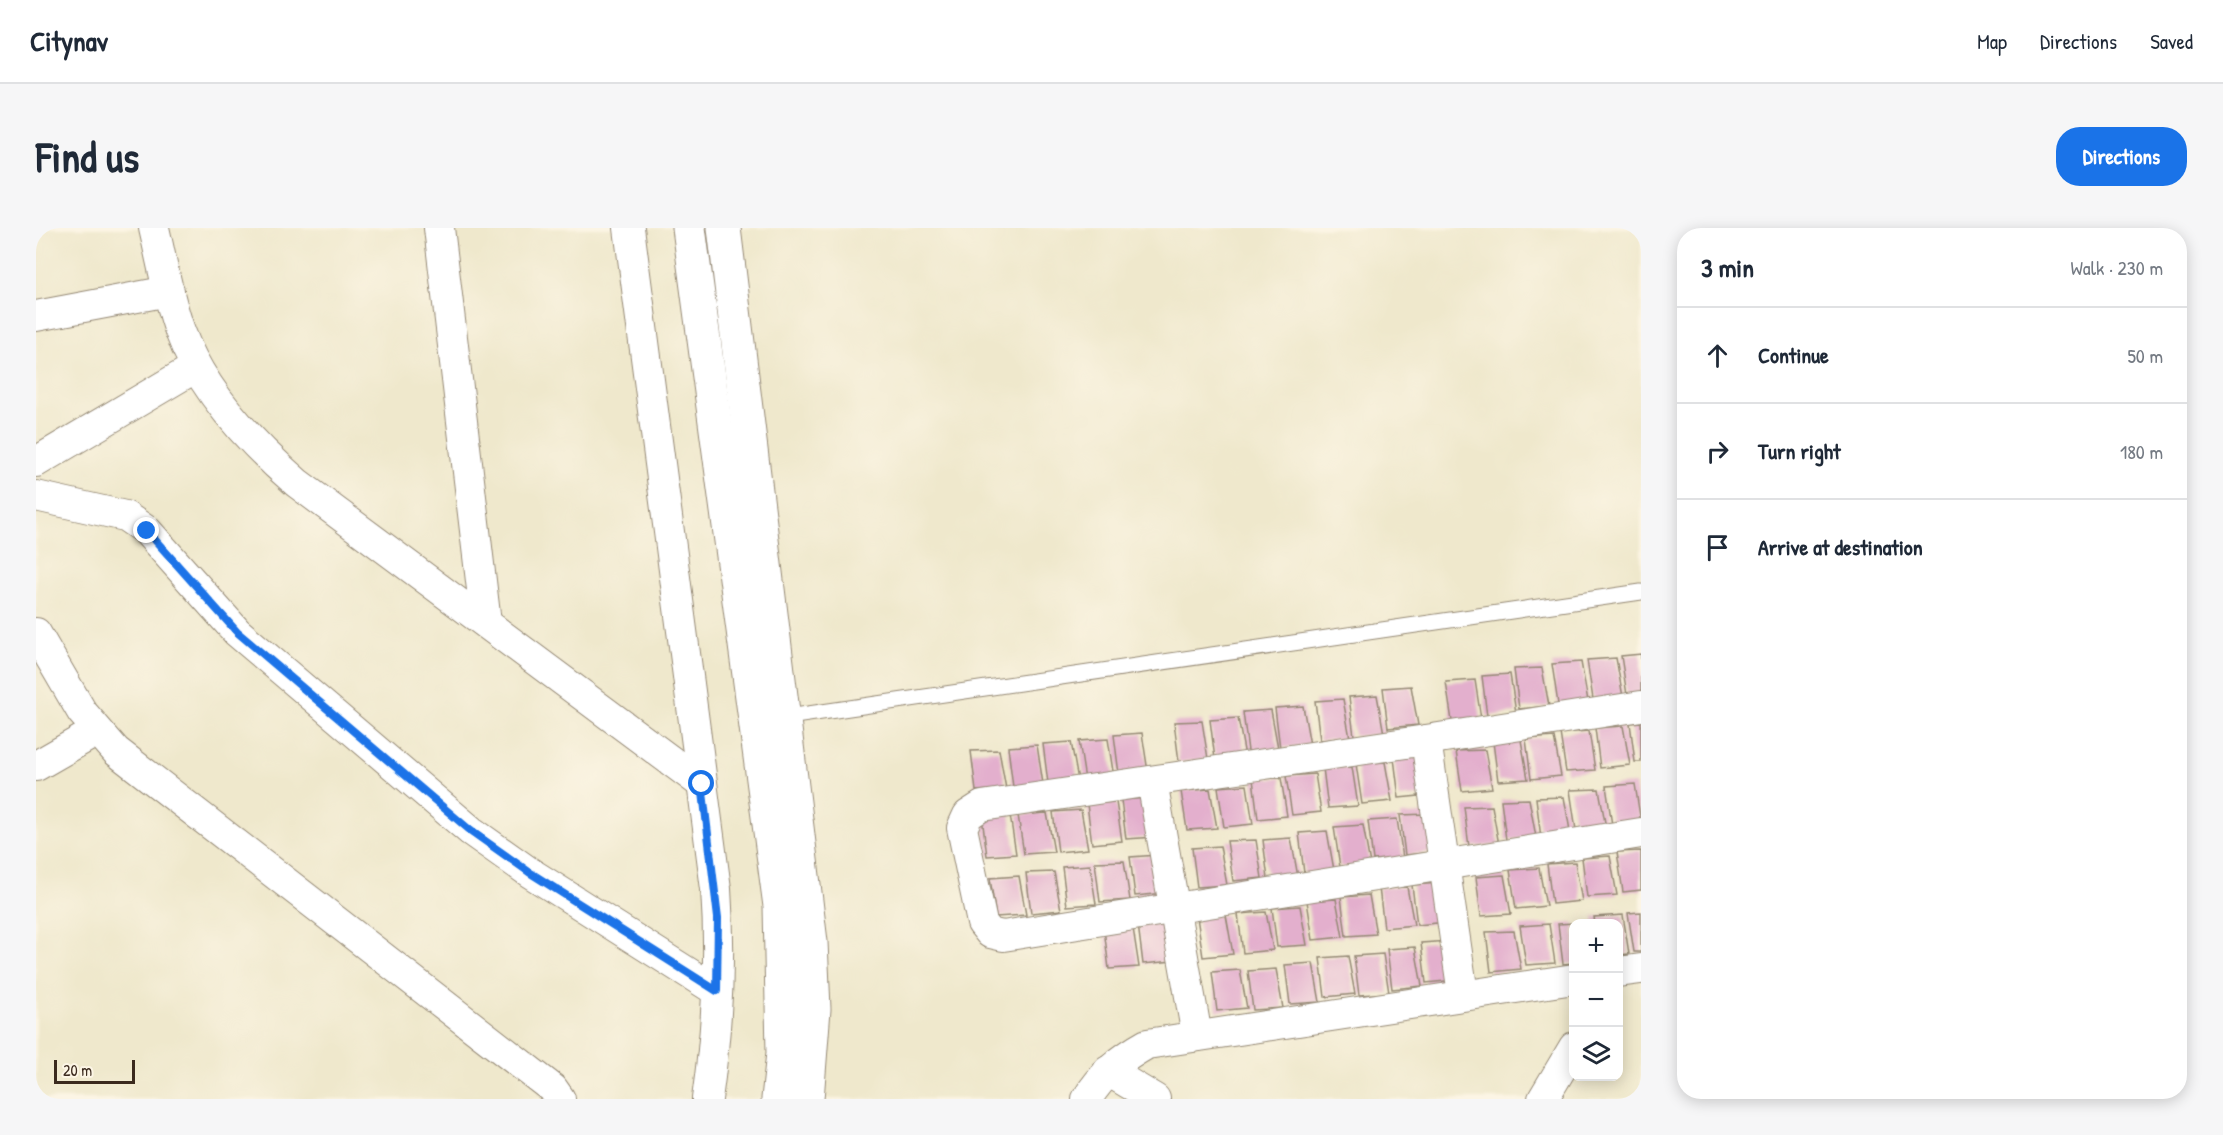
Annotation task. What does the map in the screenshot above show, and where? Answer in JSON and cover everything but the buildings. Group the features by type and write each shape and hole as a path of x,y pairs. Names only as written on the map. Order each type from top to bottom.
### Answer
{"street":[{"path":"154,228 180,331 196,367 246,435 268,459 297,483 702,784"},
{"path":"439,228 486,623"},
{"path":"629,228 718,918 714,1046 706,1099"},
{"path":"689,228 769,720 811,942 814,1009 807,1099"},
{"path":"724,228 769,720 780,906 783,1053 778,1099"},
{"path":"36,316 169,291"},
{"path":"36,462 196,367"},
{"path":"36,496 125,516 147,531 237,632 471,831 529,872 717,991"},
{"path":"36,633 82,712 116,751 553,1089 560,1099"},
{"path":"1641,706 982,806 968,815 962,828 982,923 990,933 1003,936 1641,833"},
{"path":"36,766 98,731"},
{"path":"1426,740 1463,994"},
{"path":"1152,781 1197,1036"},
{"path":"1623,971 1641,969"},
{"path":"1087,1099 1108,1071 1126,1056 1147,1044 1463,994 1569,980"},
{"path":"1543,1099 1569,1055"},
{"path":"1108,1071 1155,1099"}],"lane":[{"path":"769,720 1641,592"}],"route":[{"path":"147,531 237,632 471,831 529,872 717,991 716,889 702,784"}]}
